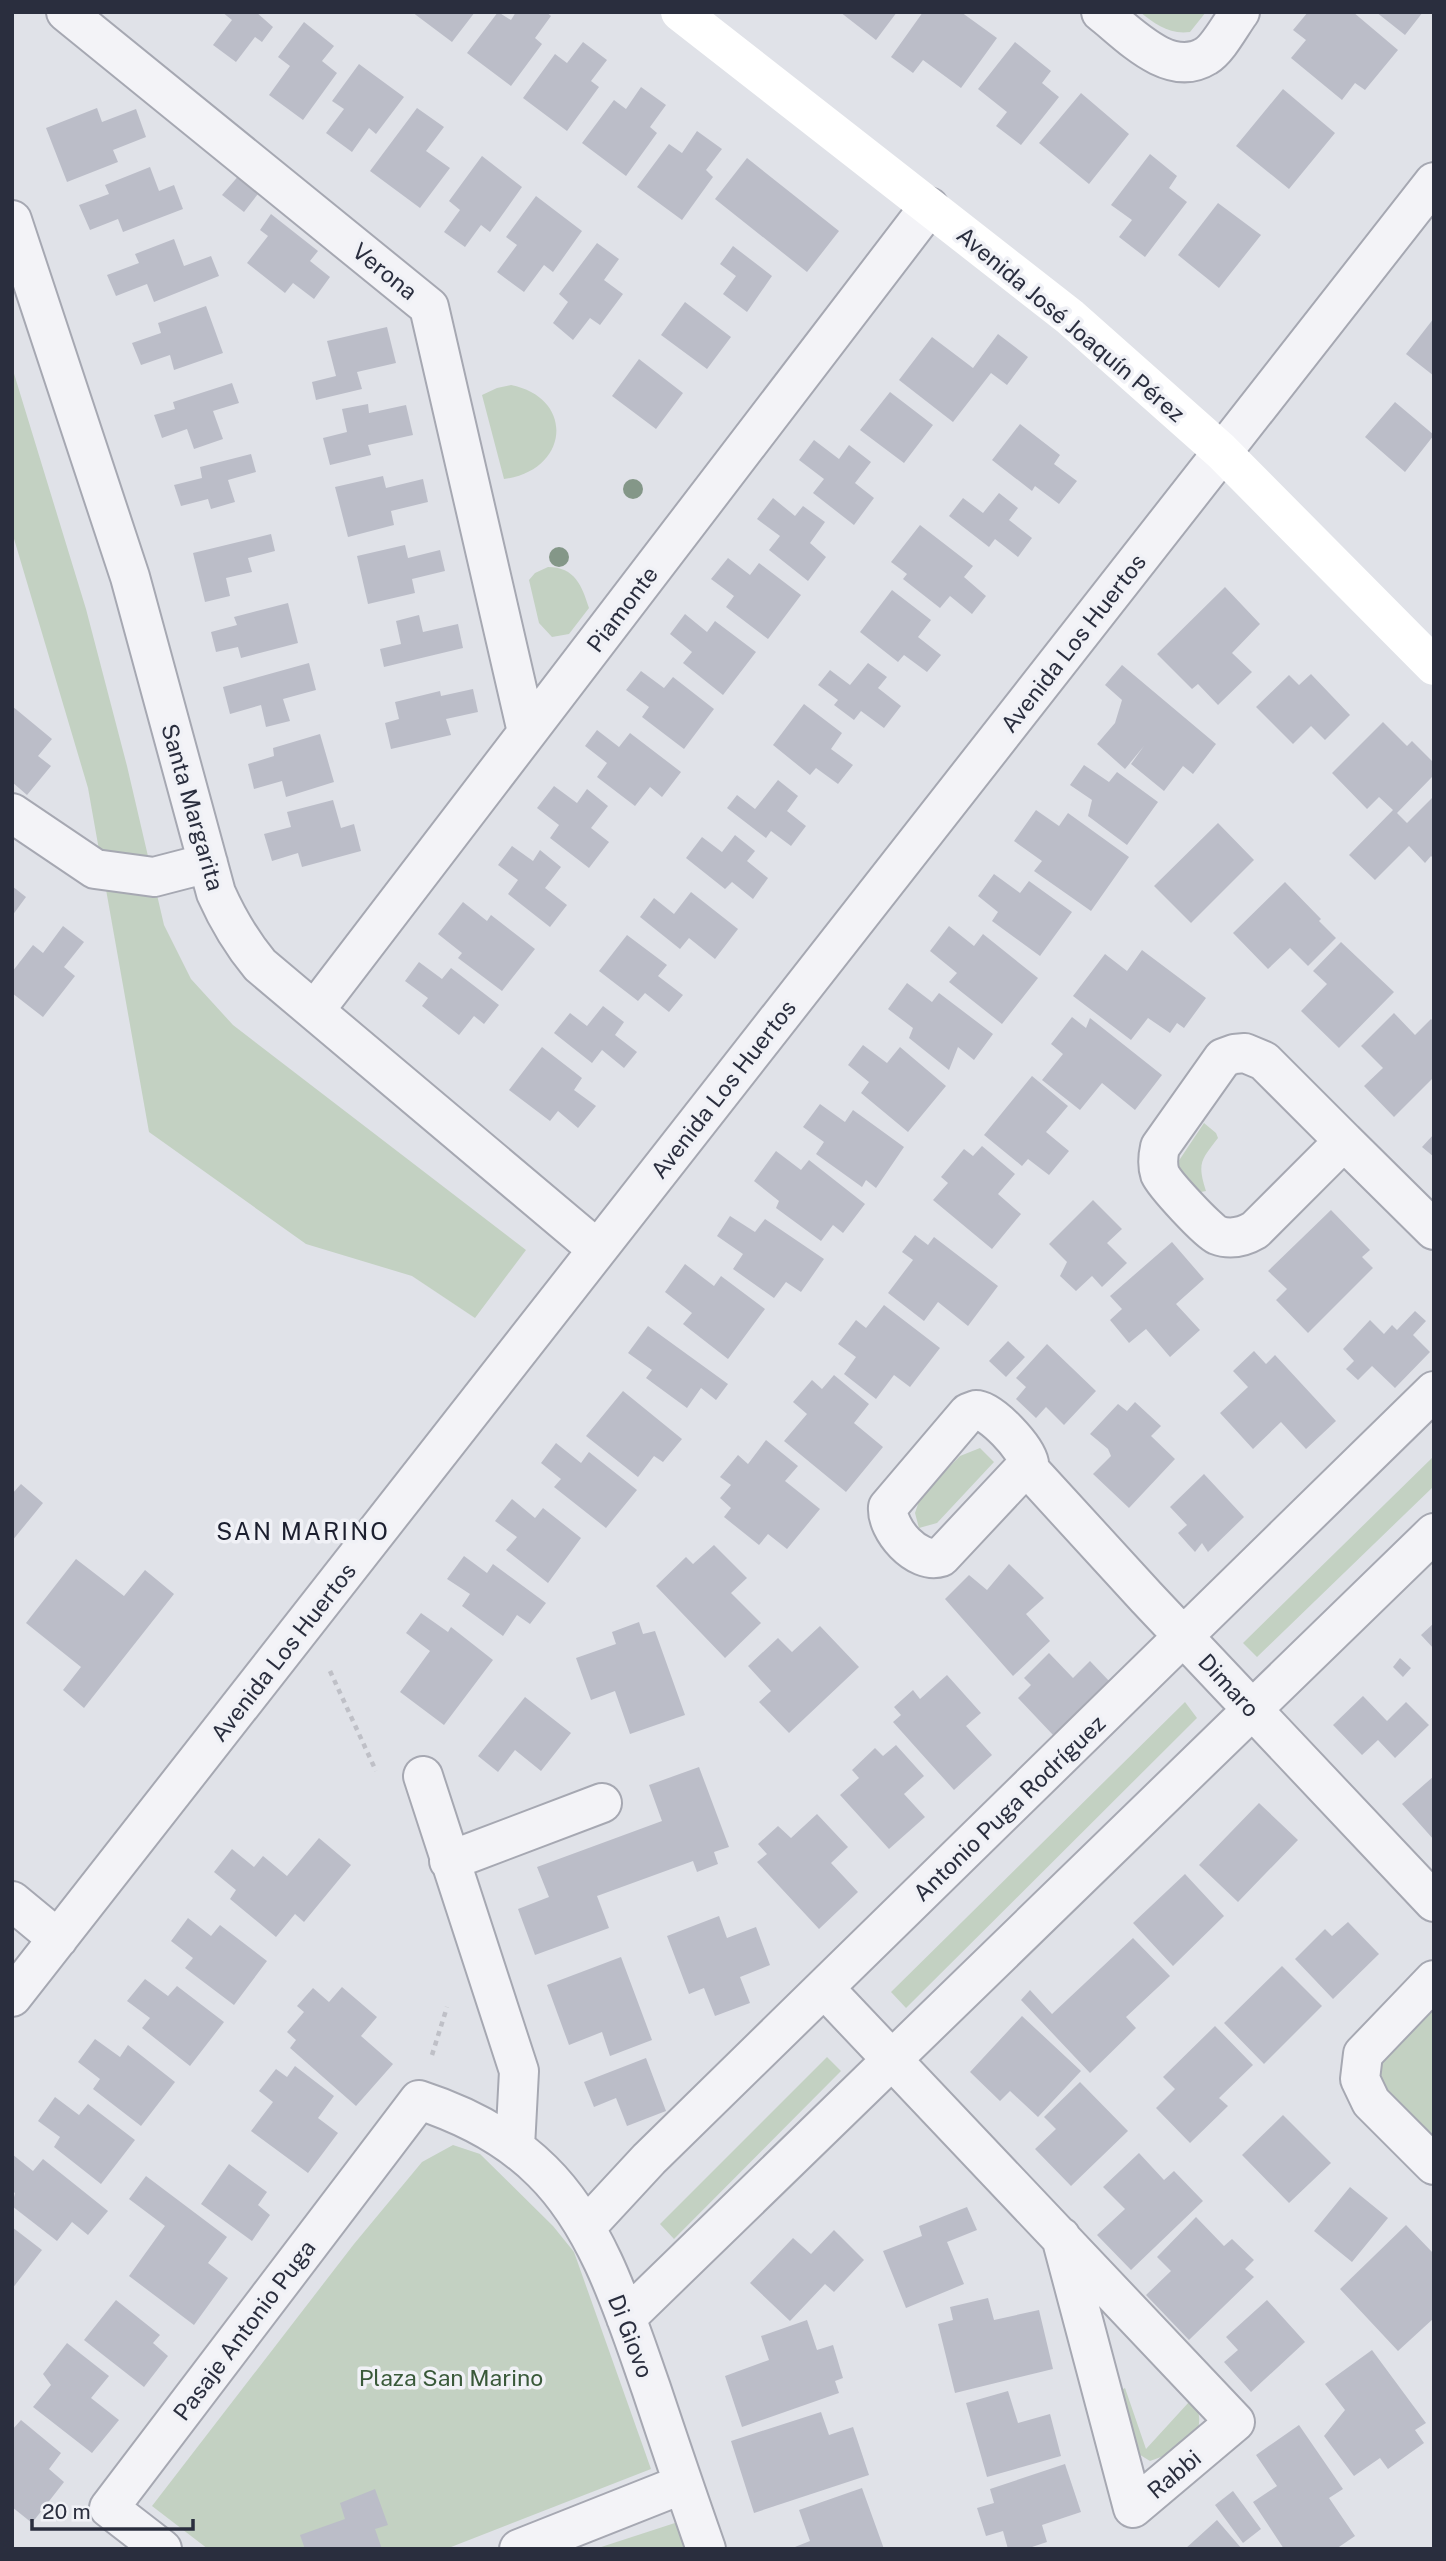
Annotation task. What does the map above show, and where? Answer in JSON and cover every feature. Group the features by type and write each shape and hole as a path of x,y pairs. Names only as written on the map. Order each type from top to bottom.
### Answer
{"main road":[{"name":"Avenida José Joaquín Pérez","path":"680,12 1070,317 1222,451 1430,655"}],"street":[{"name":"Verona","path":"66,12 429,307 527,732"},
{"path":"1101,12 1159,56 1183,63 1209,55 1240,12"},
{"name":"Avenida Los Huertos","path":"12,1997 1434,182"},
{"name":"Piamonte","path":"315,1010 929,206"},
{"name":"Santa Margarita","path":"12,219 130,577 216,893 242,944 260,965 597,1250"},
{"path":"12,813 95,869 154,877 208,863"},
{"path":"1345,1141 1255,1230 1236,1237 1214,1234 1166,1185 1158,1165 1160,1147 1223,1058 1245,1053 1264,1061 1345,1141 1434,1230"},
{"name":"Antonio Puga Rodríguez","path":"586,2227 649,2159 1434,1391"},
{"name":"Dimaro","path":"1027,1467 1434,1902"},
{"path":"626,2318 1434,1533"},
{"path":"424,1776 449,1861 519,2071 515,2147"},
{"path":"449,1861 602,1803"},
{"path":"12,1901 58,1939"},
{"path":"1434,1980 1363,2054 1360,2079 1371,2102 1434,2165"},
{"name":"Rabbi","path":"824,1988 1061,2237 1235,2423 1133,2508 1061,2237"},
{"name":"Di Giovo","path":"419,2100 464,2116 515,2147 566,2197 586,2227 626,2318 706,2549"},
{"name":"Pasaje Antonio Puga","path":"162,2549 109,2508 419,2100"},
{"path":"519,2549 683,2484"}],"green space":[{"path":"1140,12 1206,12 1190,32 1176,32 1163,28"},
{"path":"12,367 86,609 127,766 164,925 191,979 233,1025 526,1250 475,1318 412,1276 306,1244 149,1132 88,788 12,532"},
{"path":"511,385 532,392 546,404 554,418 556,434 552,449 542,463 526,473 504,479 482,395"},
{"path":"548,567 565,570 576,579 589,608 569,634 552,637 539,623 529,580 535,573"},
{"path":"1204,1123 1218,1138 1202,1162 1206,1191 1201,1192 1174,1168"},
{"path":"980,1448 994,1462 937,1523 919,1528 915,1513 921,1495 960,1456"},
{"path":"1434,1456 1434,1486 1257,1657 1243,1643"},
{"path":"1185,1702 1197,1718 906,2008 891,1992"},
{"path":"1434,2003 1434,2144 1379,2091 1378,2065"},
{"path":"827,2057 841,2071 674,2239 660,2224"},
{"name":"Plaza San Marino","path":"453,2145 480,2154 553,2226 574,2252 651,2469 446,2549 208,2549 152,2506 354,2244 422,2162"},
{"path":"1125,2388 1146,2449 1189,2402 1199,2414 1198,2431 1172,2453 1150,2461 1137,2453 1121,2390"},
{"path":"678,2522 687,2549 595,2549"}],"building":[{"path":"222,12 256,12 273,27 262,42 255,37 236,62 213,45 232,20"},
{"path":"412,12 475,12 452,42"},
{"path":"498,12 511,20 516,12 546,12 551,16 535,38 542,44 511,86 467,53"},
{"path":"840,12 897,12 876,40"},
{"path":"923,12 961,12 997,38 961,88 923,60 913,73 891,57"},
{"path":"1308,12 1353,12 1398,50 1365,90 1355,83 1342,100 1291,58 1306,40 1293,30"},
{"path":"1376,12 1423,12 1405,35"},
{"path":"304,22 334,46 322,61 337,73 303,120 269,95 290,66 278,57"},
{"path":"583,42 607,60 591,81 599,87 567,131 523,98 555,54 567,63"},
{"path":"1015,42 1051,71 1042,83 1059,97 1021,145 996,126 1007,112 978,89"},
{"path":"359,64 404,97 376,134 369,128 352,152 326,133 344,109 332,101"},
{"path":"641,87 666,105 650,127 657,133 626,176 582,143 614,100 626,109"},
{"path":"1283,89 1335,133 1289,189 1236,146"},
{"path":"1081,93 1129,134 1089,184 1039,143"},
{"path":"97,108 102,122 136,109 146,137 113,150 118,162 67,182 46,128"},
{"path":"417,108 444,127 426,151 450,168 420,208 370,171"},
{"path":"697,131 722,149 706,170 713,177 682,220 637,187 669,144 682,153"},
{"path":"1150,154 1177,176 1169,188 1187,202 1145,257 1119,237 1132,220 1111,205"},
{"path":"482,156 522,187 490,232 481,225 465,247 444,232 460,210 449,201"},
{"path":"747,158 839,231 807,272 715,199"},
{"path":"150,167 159,191 174,185 183,209 123,232 118,219 90,230 79,205 109,194 105,185"},
{"path":"241,173 261,190 244,212 222,195"},
{"path":"536,196 582,231 553,272 544,265 524,292 497,272 517,245 506,237"},
{"path":"1218,203 1261,235 1219,288 1178,255"},
{"path":"271,214 318,251 310,261 330,277 314,299 293,283 285,293 247,263 268,236 260,230"},
{"path":"174,239 184,266 211,256 219,276 154,302 147,284 116,296 107,275 139,263 135,254"},
{"path":"597,243 619,259 604,280 623,294 600,325 590,318 573,340 553,323 568,302 559,294"},
{"path":"733,246 772,276 747,312 723,294 736,276 720,264"},
{"path":"685,302 731,337 707,369 661,335"},
{"path":"206,306 223,353 174,370 170,355 141,365 132,343 161,333 158,323"},
{"path":"1434,318 1434,376 1406,354"},
{"path":"387,327 396,363 357,372 362,389 316,400 312,382 336,376 327,341"},
{"path":"998,334 1028,357 1007,385 991,373 953,422 899,380 932,337 973,368"},
{"path":"639,359 683,393 656,429 612,396"},
{"path":"232,383 239,403 213,411 223,439 194,449 187,429 162,438 154,415 175,409 173,402"},
{"path":"890,392 933,425 904,463 860,430"},
{"path":"1395,402 1434,435 1405,472 1365,437"},
{"path":"368,404 369,413 406,405 413,435 368,445 371,455 330,465 323,438 347,432 342,409"},
{"path":"1020,424 1060,455 1054,464 1077,481 1059,504 1035,486 1032,491 992,460"},
{"path":"814,440 839,459 849,445 871,462 855,483 874,498 854,525 813,493 824,479 799,460"},
{"path":"251,454 256,472 228,480 235,502 211,509 208,499 181,506 174,485 202,478 200,467"},
{"path":"383,476 386,488 423,479 428,502 391,511 394,525 348,537 335,487"},
{"path":"999,493 1018,508 1009,520 1032,538 1018,557 995,539 989,547 949,516 963,498 983,513"},
{"path":"773,498 795,516 803,506 825,522 810,543 826,557 808,581 769,550 780,536 757,519"},
{"path":"920,525 973,566 964,577 986,596 972,614 950,596 940,608 903,579 907,574 891,562"},
{"path":"271,534 275,551 248,558 252,572 226,578 230,596 205,602 193,553"},
{"path":"405,545 408,558 440,550 445,571 412,579 415,593 368,604 357,556"},
{"path":"728,558 750,575 759,563 801,595 768,639 726,607 734,596 711,579"},
{"path":"1225,587 1260,624 1232,653 1252,672 1218,705 1198,684 1192,689 1157,654"},
{"path":"892,590 931,620 918,637 941,655 927,672 904,655 898,662 860,632"},
{"path":"288,603 298,643 241,658 238,647 216,652 211,632 237,625 234,617"},
{"path":"685,614 707,632 715,621 756,652 723,695 683,663 692,652 670,634"},
{"path":"419,615 423,632 458,624 463,648 384,667 380,649 401,644 396,621"},
{"path":"309,663 316,690 283,699 290,721 266,727 261,705 230,714 223,687"},
{"path":"868,663 887,677 878,688 901,706 884,728 861,711 854,720 834,705 838,700 818,685 830,670 850,685"},
{"path":"1122,665 1216,744 1193,774 1183,766 1164,791 1131,764 1144,746 1125,769 1097,744 1115,723 1122,700 1105,685"},
{"path":"641,671 664,688 673,677 714,709 684,749 642,717 649,707 626,690"},
{"path":"1311,674 1350,715 1325,740 1311,726 1293,744 1256,707 1289,675 1299,685"},
{"path":"473,689 478,712 446,719 451,735 391,749 385,723 399,719 395,702 440,691 441,696"},
{"path":"804,704 842,733 831,749 853,765 838,784 816,768 810,775 773,745"},
{"path":"12,706 52,739 38,756 51,766 27,795 12,782"},
{"path":"1383,722 1407,746 1412,741 1432,761 1434,759 1434,779 1432,777 1397,813 1407,823 1434,796 1434,859 1431,856 1425,863 1409,846 1375,880 1349,855 1393,810 1379,797 1367,809 1332,773"},
{"path":"597,730 619,747 630,733 681,772 662,797 650,787 635,806 597,777 607,763 585,746"},
{"path":"320,734 334,782 286,797 282,781 254,789 248,764 274,756 273,748"},
{"path":"1084,765 1109,782 1117,772 1158,802 1127,845 1088,816 1092,800 1070,785"},
{"path":"778,780 798,796 787,811 806,826 791,846 771,831 766,838 727,808 737,795 755,809"},
{"path":"554,786 577,803 587,789 608,806 591,828 609,842 589,868 550,838 559,825 537,808"},
{"path":"333,800 341,828 354,824 361,851 302,867 298,853 272,861 264,834 291,827 287,812"},
{"path":"1036,810 1059,826 1068,813 1129,857 1091,911 1034,871 1042,861 1014,841"},
{"path":"1218,823 1254,860 1191,923 1154,886"},
{"path":"735,835 755,851 747,861 768,878 753,899 732,882 725,889 686,858 702,837 722,852"},
{"path":"512,846 533,861 540,850 561,867 545,888 567,905 550,927 508,894 518,880 498,865"},
{"path":"994,874 1020,893 1029,881 1072,912 1040,956 992,921 998,912 978,896"},
{"path":"1285,882 1336,938 1308,966 1290,948 1268,969 1233,933"},
{"path":"12,886 26,897 12,916"},
{"path":"691,892 738,929 715,959 689,938 680,949 640,917 654,898 674,914"},
{"path":"463,902 487,921 491,915 535,949 502,991 458,958 462,953 438,934"},
{"path":"63,926 84,942 64,967 75,976 43,1017 12,993 12,972 33,945 43,953"},
{"path":"949,926 974,946 983,934 1038,978 1002,1024 949,982 957,973 930,951"},
{"path":"627,935 667,965 658,976 683,995 669,1012 645,993 638,1001 599,971"},
{"path":"1341,942 1394,992 1339,1048 1301,1011 1327,984 1313,971"},
{"path":"1142,950 1206,998 1184,1028 1177,1023 1170,1033 1148,1018 1131,1040 1073,996 1105,954 1127,971"},
{"path":"419,962 442,979 451,968 499,1005 484,1024 474,1016 459,1035 422,1006 428,998 405,981"},
{"path":"907,983 932,1002 939,993 993,1034 974,1060 958,1047 949,1070 909,1038 913,1028 888,1009"},
{"path":"603,1006 624,1022 615,1035 637,1052 624,1068 602,1050 592,1063 554,1033 570,1013 587,1026"},
{"path":"1394,1013 1415,1035 1431,1019 1434,1022 1434,1077 1394,1117 1364,1086 1383,1068 1361,1046"},
{"path":"1072,1017 1086,1028 1090,1018 1162,1075 1135,1110 1102,1083 1080,1110 1042,1080 1063,1054 1051,1044"},
{"path":"863,1045 887,1063 900,1047 946,1086 908,1132 861,1093 869,1082 848,1065"},
{"path":"542,1047 582,1078 574,1090 596,1106 578,1128 558,1111 550,1121 509,1090"},
{"path":"1032,1076 1068,1106 1046,1132 1069,1151 1049,1175 1028,1159 1022,1166 984,1135"},
{"path":"820,1104 845,1122 853,1110 904,1147 876,1188 866,1180 862,1187 816,1154 824,1142 803,1127"},
{"path":"1434,1134 1434,1157 1422,1147"},
{"path":"982,1146 1015,1174 998,1194 1021,1214 992,1249 933,1200 948,1183 941,1177 964,1149 973,1156"},
{"path":"776,1151 801,1170 809,1160 865,1204 843,1233 833,1225 821,1241 776,1208 779,1201 754,1181"},
{"path":"1093,1200 1122,1229 1107,1243 1127,1263 1102,1287 1092,1276 1076,1291 1060,1276 1067,1262 1049,1244"},
{"path":"1331,1210 1370,1250 1362,1257 1373,1268 1308,1333 1276,1300 1287,1289 1268,1271"},
{"path":"730,1216 755,1232 765,1219 824,1259 801,1292 786,1282 774,1298 733,1269 743,1254 717,1236"},
{"path":"915,1235 928,1245 934,1237 998,1286 968,1326 938,1302 924,1321 888,1293 913,1260 902,1252"},
{"path":"1172,1242 1204,1279 1176,1304 1200,1330 1170,1357 1146,1329 1129,1343 1110,1320 1122,1309 1110,1296"},
{"path":"685,1264 714,1286 721,1276 765,1309 728,1359 683,1324 692,1313 665,1292"},
{"path":"884,1305 940,1348 910,1387 894,1375 876,1399 844,1374 856,1357 838,1344 856,1320 866,1328"},
{"path":"1415,1311 1426,1321 1413,1335 1430,1352 1395,1388 1372,1366 1358,1380 1346,1369 1354,1361 1343,1349 1370,1320 1384,1334 1392,1325 1397,1330"},
{"path":"648,1326 728,1384 716,1400 701,1388 687,1408 646,1378 652,1370 628,1353"},
{"path":"1008,1341 1025,1357 1006,1377 989,1361"},
{"path":"1047,1344 1096,1391 1064,1425 1046,1407 1036,1418 1016,1399 1026,1387 1016,1378"},
{"path":"1254,1351 1266,1364 1275,1355 1336,1421 1306,1449 1281,1422 1253,1449 1220,1413 1248,1387 1233,1371"},
{"path":"834,1375 869,1404 854,1423 883,1447 846,1492 784,1441 807,1414 793,1402 812,1380 822,1389"},
{"path":"623,1391 682,1439 663,1462 654,1456 638,1477 586,1436"},
{"path":"1135,1402 1161,1426 1151,1436 1175,1459 1129,1508 1093,1474 1111,1456 1108,1449 1090,1434 1118,1404 1127,1411"},
{"path":"766,1440 798,1466 785,1481 820,1509 787,1549 768,1534 759,1545 724,1517 731,1508 720,1498 731,1485 720,1477 738,1455 748,1464"},
{"path":"556,1443 581,1463 589,1452 637,1490 606,1528 554,1487 561,1479 541,1463"},
{"path":"1204,1474 1244,1517 1208,1552 1202,1543 1195,1552 1178,1533 1187,1525 1170,1507"},
{"path":"21,1484 43,1503 12,1541 12,1494"},
{"path":"512,1499 535,1518 543,1508 581,1538 548,1583 506,1550 517,1537 495,1521"},
{"path":"714,1545 747,1578 731,1593 761,1623 725,1658 656,1586 686,1557 693,1564"},
{"path":"464,1556 487,1573 493,1564 546,1603 530,1624 517,1615 503,1636 462,1606 470,1594 447,1579"},
{"path":"76,1559 124,1596 145,1570 174,1594 84,1708 63,1690 81,1667 26,1623"},
{"path":"1009,1564 1044,1598 1026,1614 1050,1641 1013,1676 945,1599 969,1575 987,1590"},
{"path":"421,1613 448,1632 451,1627 493,1660 444,1725 400,1692 430,1651 406,1633"},
{"path":"639,1622 643,1634 655,1631 685,1715 630,1734 615,1691 591,1700 576,1658 616,1644 612,1632"},
{"path":"1434,1623 1434,1649 1421,1635"},
{"path":"820,1626 859,1667 789,1733 759,1702 771,1691 748,1666 778,1638 792,1652"},
{"path":"1049,1653 1073,1678 1090,1661 1110,1682 1054,1736 1018,1698 1031,1685 1024,1678"},
{"path":"1400,1658 1411,1668 1403,1677 1393,1667"},
{"path":"947,1675 981,1713 966,1726 992,1755 954,1790 893,1722 901,1715 894,1707 913,1690 920,1699"},
{"path":"1363,1696 1387,1721 1406,1702 1429,1725 1395,1758 1378,1740 1362,1755 1333,1725"},
{"path":"525,1697 571,1733 541,1771 515,1750 498,1772 478,1756"},
{"path":"896,1745 924,1776 904,1794 925,1817 889,1849 840,1795 859,1778 852,1770 875,1748 883,1756"},
{"path":"699,1767 729,1847 714,1852 718,1864 697,1872 693,1861 597,1896 609,1928 535,1955 518,1909 549,1897 537,1867 662,1821 649,1785"},
{"path":"1434,1776 1434,1840 1402,1804"},
{"path":"1259,1803 1298,1840 1238,1902 1199,1865"},
{"path":"817,1814 848,1847 831,1863 858,1892 819,1929 757,1862 767,1854 758,1844 778,1826 791,1838"},
{"path":"319,1838 351,1865 304,1922 295,1914 276,1937 230,1899 236,1890 214,1872 232,1849 254,1867 263,1856 287,1876"},
{"path":"1185,1874 1224,1916 1173,1966 1133,1923"},
{"path":"719,1916 727,1938 756,1927 770,1965 740,1977 750,2003 715,2016 704,1988 689,1994 667,1936"},
{"path":"188,1918 211,1936 220,1925 267,1961 234,2005 185,1968 193,1958 171,1941"},
{"path":"1348,1922 1379,1954 1333,1999 1295,1959 1325,1929 1332,1936"},
{"path":"1133,1938 1170,1976 1126,2017 1136,2028 1090,2073 1021,2000 1030,1990 1052,2014"},
{"path":"621,1957 652,2040 610,2056 602,2032 569,2045 547,1985"},
{"path":"1282,1966 1322,2006 1264,2064 1224,2023"},
{"path":"145,1979 168,1996 177,1986 224,2022 190,2066 142,2028 150,2018 127,2001"},
{"path":"342,1987 377,2017 361,2036 393,2064 356,2106 290,2048 296,2040 287,2032 304,2012 297,2006 313,1988 329,2002"},
{"path":"1022,2016 1081,2071 1038,2117 1010,2091 1000,2101 970,2072"},
{"path":"1215,2026 1253,2065 1219,2098 1228,2106 1190,2143 1156,2108 1175,2089 1163,2077"},
{"path":"95,2039 120,2057 128,2045 175,2082 141,2126 93,2089 100,2079 78,2062"},
{"path":"646,2058 666,2111 627,2126 616,2098 594,2107 584,2082"},
{"path":"295,2066 334,2096 318,2118 338,2133 308,2173 251,2131 273,2102 259,2091 276,2069 287,2077"},
{"path":"1080,2082 1128,2131 1071,2186 1035,2149 1056,2129 1044,2117"},
{"path":"55,2097 79,2115 88,2104 135,2140 101,2184 54,2147 60,2137 38,2121"},
{"path":"1283,2115 1331,2163 1289,2203 1242,2155"},
{"path":"1139,2153 1164,2180 1174,2171 1203,2201 1131,2270 1097,2235 1125,2209 1103,2187"},
{"path":"12,2154 33,2171 43,2159 108,2211 88,2235 72,2222 57,2241 12,2206 15,2193 12,2191"},
{"path":"229,2164 267,2192 258,2205 270,2215 252,2241 201,2204"},
{"path":"146,2176 227,2237 208,2263 228,2278 194,2325 129,2276 165,2226 129,2199"},
{"path":"1350,2187 1388,2218 1352,2262 1314,2231"},
{"path":"967,2207 977,2230 947,2242 964,2284 906,2308 883,2251 922,2236 919,2226"},
{"path":"1196,2217 1224,2246 1232,2239 1254,2260 1245,2269 1254,2277 1189,2340 1146,2295 1171,2271 1157,2257"},
{"path":"1406,2225 1434,2254 1434,2318 1398,2351 1340,2289"},
{"path":"12,2227 42,2250 12,2289"},
{"path":"834,2230 864,2260 834,2292 825,2284 790,2321 750,2283 793,2238 811,2254"},
{"path":"988,2298 994,2320 1039,2310 1053,2369 955,2393 938,2324 953,2320 950,2307"},
{"path":"116,2300 160,2335 153,2343 168,2356 144,2387 84,2340"},
{"path":"1267,2300 1305,2342 1251,2392 1224,2362 1238,2350 1226,2337"},
{"path":"807,2320 817,2350 833,2345 843,2378 835,2381 839,2393 742,2427 725,2376 769,2360 761,2336"},
{"path":"67,2343 109,2376 91,2398 119,2420 92,2453 33,2407 51,2385 43,2374"},
{"path":"1372,2350 1426,2423 1415,2430 1424,2443 1388,2469 1380,2458 1354,2476 1324,2436 1345,2410 1325,2384"},
{"path":"1008,2391 1018,2423 1050,2414 1061,2456 987,2477 966,2403"},
{"path":"821,2412 829,2435 853,2427 869,2475 754,2513 731,2441"},
{"path":"21,2420 61,2453 49,2469 64,2482 32,2523 12,2507 12,2430"},
{"path":"1299,2425 1343,2489 1329,2498 1355,2536 1336,2549 1284,2549 1253,2502 1277,2486 1256,2455"},
{"path":"1065,2464 1081,2512 1042,2525 1047,2542 1026,2549 1008,2549 1003,2531 986,2536 977,2508 994,2503 990,2489"},
{"path":"862,2488 884,2549 790,2549 810,2541 799,2510"},
{"path":"375,2489 388,2525 375,2529 382,2549 305,2549 300,2535 345,2519 340,2503"},
{"path":"1233,2491 1261,2529 1243,2543 1215,2505"},
{"path":"1217,2520 1242,2549 1185,2549"}],"district":[{"name":"SAN MARINO","path":"303,1531"}]}
